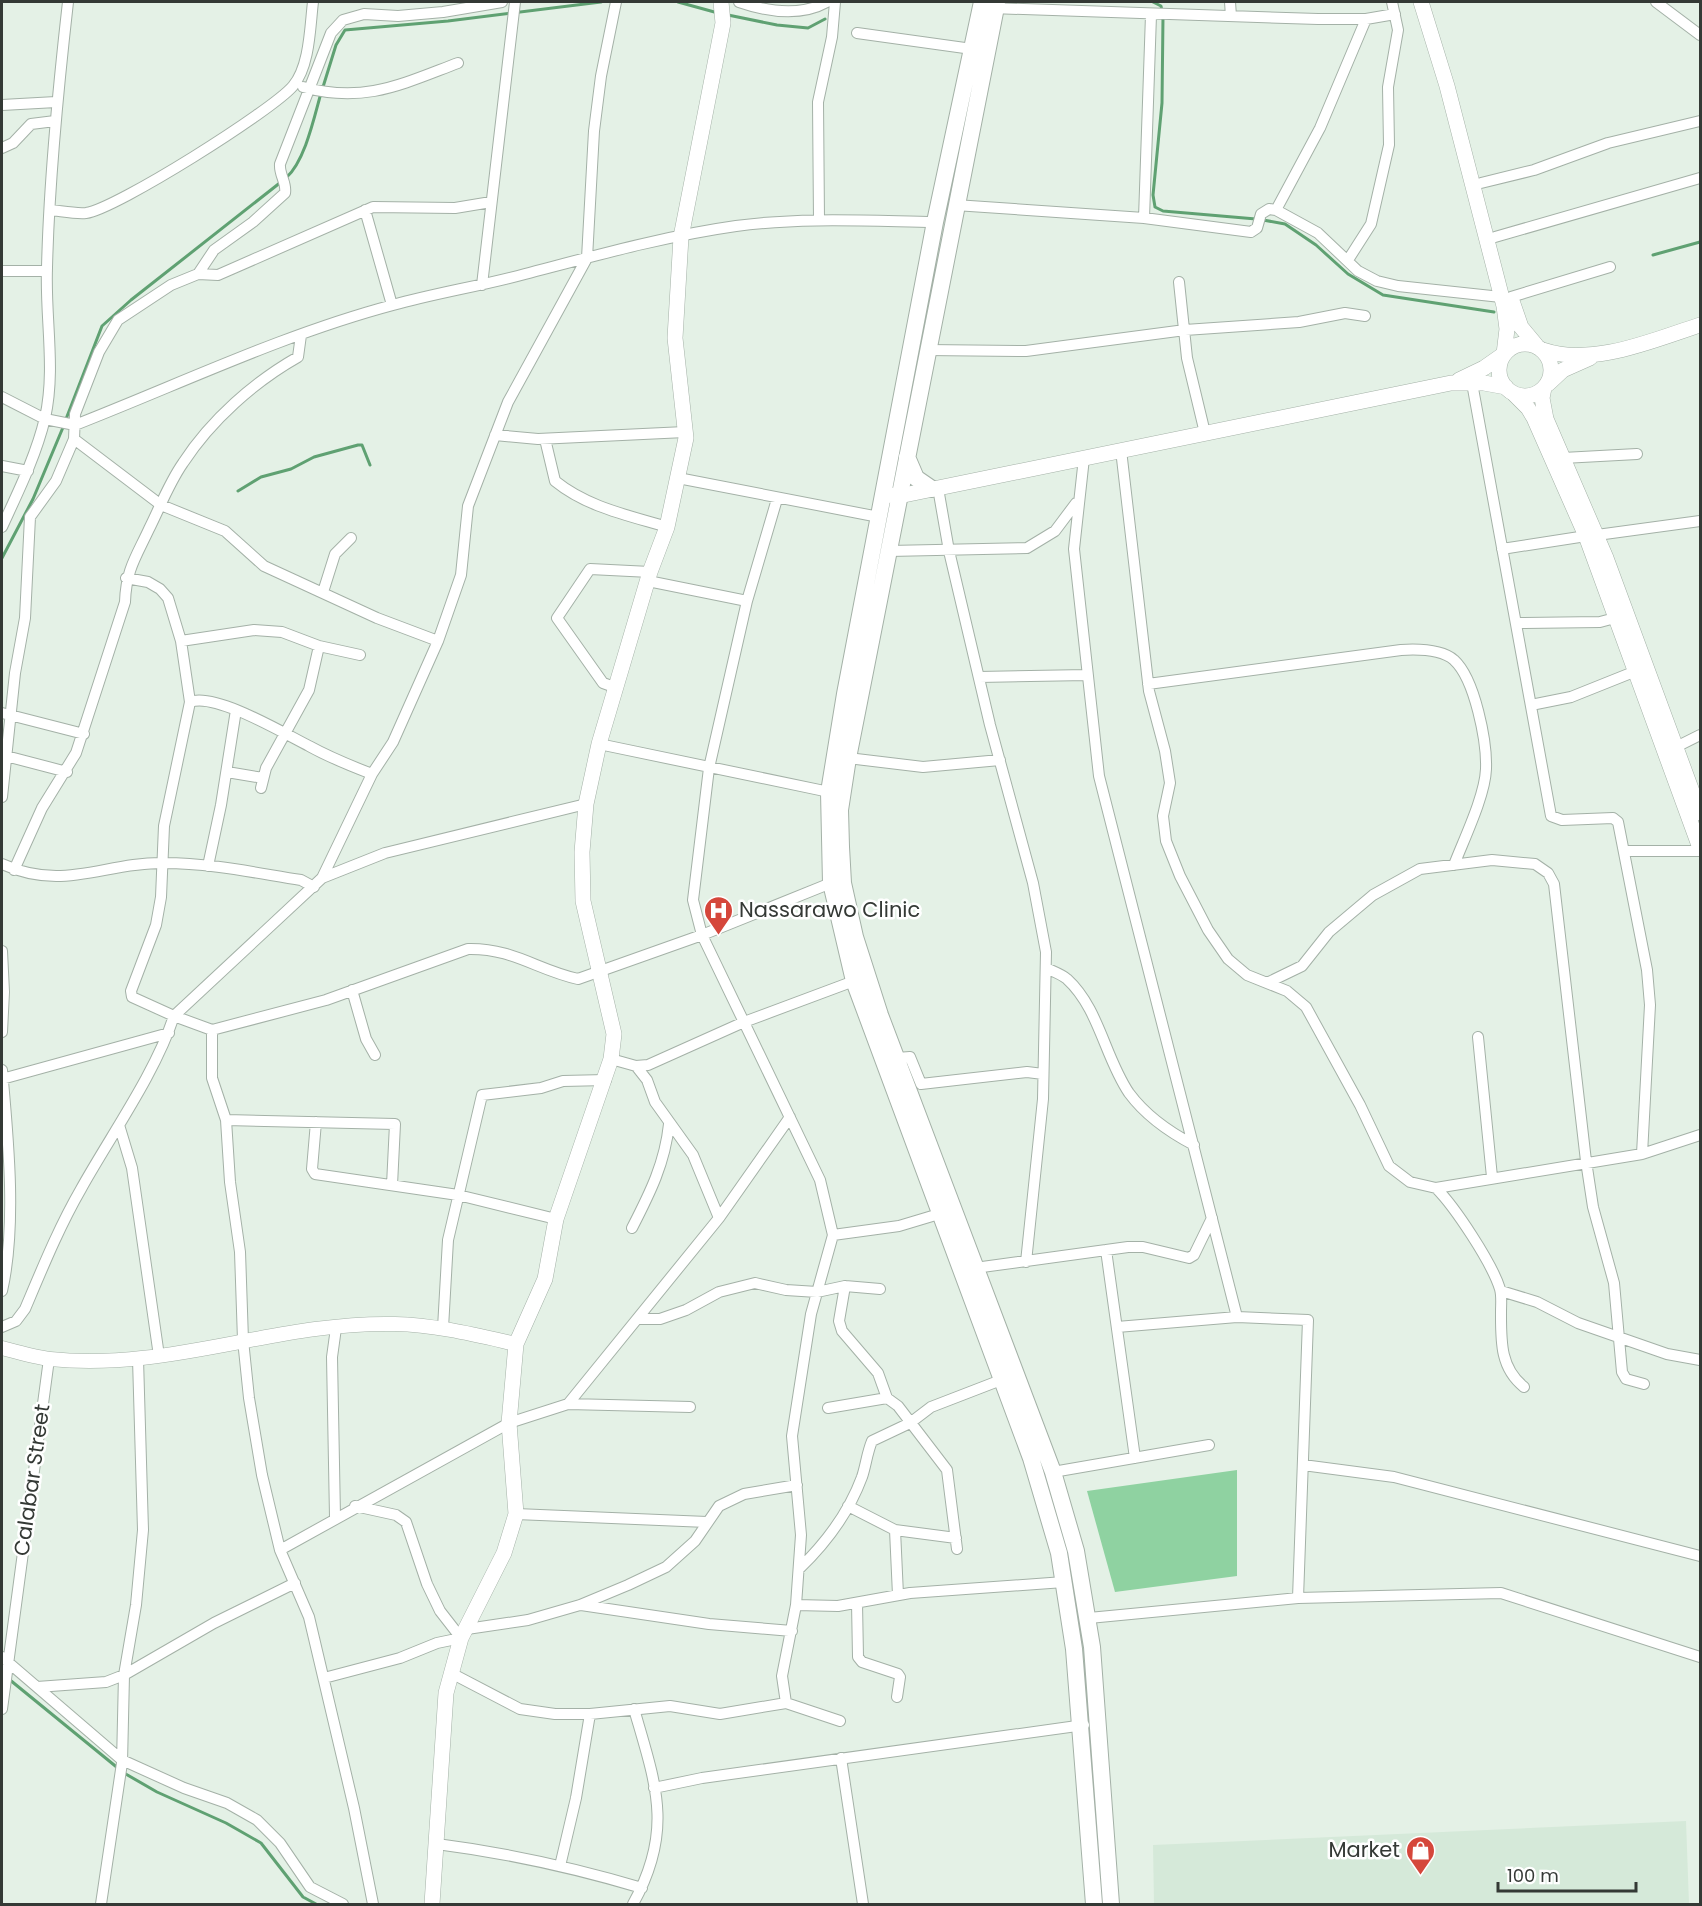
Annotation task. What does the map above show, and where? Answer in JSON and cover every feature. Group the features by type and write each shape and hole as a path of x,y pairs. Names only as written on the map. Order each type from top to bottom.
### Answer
{"main road":[{"path":"1421,2 1506,297 1521,327 1540,347 1552,366 1542,398 1546,419 1700,813"},
{"path":"1430,2 1460,100 1495,237 1506,297 1507,330 1499,374 1509,390 1528,408 1534,418 1591,535 1615,618 1701,849"},
{"path":"432,1905 446,1694 464,1633 504,1553 516,1514 509,1423 516,1344 545,1278 556,1219 606,1080 611,1059 614,1034 583,901 582,852 586,804 599,744 649,576 667,526 686,432 675,338 681,237 723,23 721,3"},
{"path":"989,5 972,49 935,222 891,495 889,551 848,758 836,793 849,911 867,977 1053,1472 1076,1551 1089,1618 1099,1723 1111,1905"},
{"path":"989,5 955,205 907,458 879,517 836,793 831,883 854,981 1047,1509 1064,1582 1072,1630 1094,1905"},
{"path":"1451,383 1484,368 1517,344 1578,356 1601,353 1701,325"},
{"path":"891,495 1451,383 1472,383 1509,390 1525,396 1534,395 1563,370 1601,353"},
{"path":"907,458 916,478 935,488"},
{"path":"1092,1878 1109,1876"}],"street":[{"path":"2,527 28,471 45,419 50,388 46,270 56,102 68,2"},
{"path":"50,210 87,213 124,197 267,108 294,85 308,52 313,2"},
{"path":"198,274 214,250 282,198 286,188 279,172 312,89 331,33 343,20 364,14 398,16 443,12 502,2"},
{"path":"739,2 754,7 797,12 814,9 827,2"},
{"path":"819,219 818,102 832,37 835,2"},
{"path":"1230,2 1231,16"},
{"path":"1348,260 1371,224 1389,145 1388,87 1398,30 1392,2"},
{"path":"1656,2 1701,35"},
{"path":"482,285 515,3"},
{"path":"2,1327 16,1321 25,1309 80,1190 119,1125 169,1033 174,1016 322,878 372,774 393,742 438,641 461,575 468,506 508,402 587,258 594,131 601,76 616,4"},
{"path":"989,5 1156,15 1366,19 1395,14"},
{"path":"1144,218 1156,15"},
{"path":"1276,210 1320,128 1366,19"},
{"path":"857,33 972,49"},
{"path":"294,85 332,95 382,90 458,63"},
{"path":"2,105 56,102"},
{"path":"2,148 13,143 31,124 55,121"},
{"path":"1481,183 1534,170 1608,143 1701,121"},
{"path":"1495,237 1701,178"},
{"path":"2,797 6,756 6,715 25,618 30,517 56,481 74,439 75,414 99,352 118,320 171,285 198,274 218,275 364,210 384,206 455,208 491,202"},
{"path":"955,205 1144,218 1251,232 1269,209 1276,210 1318,233 1358,271 1377,280 1398,286 1506,297 1610,267"},
{"path":"364,210 393,305"},
{"path":"2,398 45,419 73,425 301,335 393,305 587,258 735,226 819,219 935,222"},
{"path":"2,271 46,270"},
{"path":"1179,282 1187,358 1205,433"},
{"path":"926,350 1026,351 1185,330 1299,322 1345,313 1365,316"},
{"path":"14,870 42,808 66,772 84,734 125,602 126,578 182,464 194,446 267,375 298,357 301,335"},
{"path":"1472,383 1551,816 1562,820 1617,820 1624,851 1647,970 1650,1005 1642,1154"},
{"path":"495,435 545,439 686,432"},
{"path":"74,439 161,505 225,531 264,566 377,618 438,641"},
{"path":"545,439 555,481 582,501 667,526"},
{"path":"1121,450 1148,684 1166,751 1170,783 1163,816 1166,841 1199,912 1228,959 1247,975 1287,991 1306,1007 1360,1105 1389,1166 1410,1182 1436,1188 1586,1161 1642,1154 1701,1135"},
{"path":"1563,458 1637,454"},
{"path":"1084,458 1074,549 1099,776 1237,1317"},
{"path":"2,466 28,471"},
{"path":"678,478 879,517"},
{"path":"935,488 979,677 1044,933 1046,968 1043,1099 1026,1262"},
{"path":"777,499 747,601 709,768 693,900 702,935 820,1180 833,1235 811,1314 792,1436 801,1535 796,1605 782,1676 786,1703"},
{"path":"889,551 1027,549 1055,531 1078,502"},
{"path":"1502,549 1701,521"},
{"path":"323,592 335,554 351,538"},
{"path":"617,688 603,683 557,618 590,569 649,576 747,601"},
{"path":"126,578 148,582 160,589 168,598 181,641 190,702 164,826 156,925 131,994 174,1016 212,1030 326,1000 468,949 489,948 516,955 558,974 579,979 702,935 831,883"},
{"path":"1516,623 1600,622 1615,618"},
{"path":"181,641 254,630 282,632 320,646 360,655"},
{"path":"227,772 262,783 284,733 309,690 320,646"},
{"path":"1148,684 1401,650 1435,653 1454,660 1471,687 1482,731 1486,770 1472,821 1454,865"},
{"path":"1531,705 1571,697 1636,671"},
{"path":"979,677 1087,675"},
{"path":"190,702 200,700 236,710 372,774"},
{"path":"208,867 227,772 236,710"},
{"path":"6,715 84,734"},
{"path":"1676,747 1701,735"},
{"path":"599,744 836,793"},
{"path":"6,756 66,772"},
{"path":"848,758 923,767 1000,760"},
{"path":"322,878 385,853 586,804"},
{"path":"1624,851 1701,849"},
{"path":"1267,983 1302,966 1329,932 1373,895 1420,868 1492,860 1535,864 1548,873 1554,884 1593,1207 1614,1283 1622,1372 1626,1379 1644,1384"},
{"path":"2,864 32,876 60,876 162,862 301,880 314,887"},
{"path":"2,951 4,993 2,1032"},
{"path":"1046,968 1066,978 1082,1000 1130,1093 1165,1128 1194,1145"},
{"path":"611,1059 636,1066 648,1065 744,1022 854,981"},
{"path":"352,990 366,1039 375,1055"},
{"path":"212,1030 213,1078 226,1120 230,1182 240,1252 243,1340 249,1398 262,1475 280,1550 309,1617 373,1905"},
{"path":"2,1291 9,1218 2,1074 169,1033"},
{"path":"1478,1037 1492,1177"},
{"path":"897,1058 910,1057 921,1084 1027,1072 1043,1074"},
{"path":"636,1066 669,1124 693,1155 719,1218"},
{"path":"443,1328 448,1240 482,1095 541,1088 563,1081 606,1080"},
{"path":"568,1404 719,1218 790,1117"},
{"path":"226,1120 395,1124 392,1185"},
{"path":"316,1122 312,1169 315,1174 458,1195 556,1219"},
{"path":"632,1228 653,1187 666,1153 669,1124"},
{"path":"119,1125 132,1168 159,1356"},
{"path":"1436,1188 1452,1204 1501,1291 1502,1356 1513,1378 1524,1388"},
{"path":"833,1235 899,1226 939,1214"},
{"path":"975,1268 1143,1247 1189,1258 1194,1255 1212,1218"},
{"path":"1106,1250 1135,1458"},
{"path":"637,1319 660,1319 686,1310 719,1292 755,1283 786,1290 817,1292 845,1286 880,1289"},
{"path":"845,1286 839,1321 842,1331 878,1373 887,1398 898,1406 947,1470 956,1544 895,1530 848,1506"},
{"path":"1501,1291 1537,1302 1578,1323 1682,1359 1701,1360"},
{"path":"1117,1327 1237,1317 1308,1320 1298,1598"},
{"path":"2,1348 49,1359 138,1359 243,1340 336,1328 393,1324 443,1328 516,1344"},
{"path":"335,1517 332,1357 336,1328"},
{"name":"Calabar Street","path":"2,1709 5,1662 49,1359"},
{"path":"101,1905 122,1761 124,1675 136,1605 143,1530 138,1359"},
{"path":"799,1569 833,1532 848,1506 862,1477 872,1441 910,1423 949,1399 1001,1380"},
{"path":"828,1408 887,1398"},
{"path":"280,1550 335,1517 509,1423 568,1404 690,1407"},
{"path":"1053,1472 1209,1445"},
{"path":"1303,1465 1394,1477 1701,1556"},
{"path":"324,1678 400,1658 464,1633 528,1620 580,1605 666,1567 695,1541 719,1506 744,1494 796,1485"},
{"path":"355,1506 396,1515 405,1522 440,1611 464,1633"},
{"path":"516,1514 708,1522"},
{"path":"895,1530 898,1595"},
{"path":"796,1605 838,1606 898,1595 1064,1582"},
{"path":"37,1687 106,1682 124,1675 214,1623 295,1583"},
{"path":"1089,1618 1298,1598 1501,1593 1701,1657"},
{"path":"857,1603 858,1657 862,1662 898,1674 900,1677 897,1697"},
{"path":"580,1605 709,1624 792,1631"},
{"path":"5,1662 122,1761 184,1788 227,1803 257,1820 280,1843 310,1887 343,1905"},
{"path":"451,1673 520,1709 555,1714 590,1714 670,1706 720,1714 786,1703 840,1721"},
{"path":"633,1905 654,1859 659,1832 654,1788 634,1709"},
{"path":"560,1866 576,1798 590,1714"},
{"path":"654,1788 841,1758 1099,1723"},
{"path":"841,1758 863,1905"},
{"path":"436,1844 493,1851 642,1888"}],"shaded area":[{"name":"Market","path":"1686,1821 1689,1904 1154,1904 1153,1845"}],"green space":[{"path":"1237,1470 1237,1576 1115,1592 1087,1491"}],"waterway":[{"path":"323,87 336,45 345,30 448,21 601,2"},
{"path":"678,2 718,13"},
{"path":"1153,2 1161,6 1162,11"},
{"path":"728,15 777,25 808,28 825,19"},
{"path":"1163,17 1162,103 1153,195 1155,207 1163,211 1256,219"},
{"path":"286,178 304,150 321,93"},
{"path":"66,419 102,326 131,300 281,182"},
{"path":"1263,220 1285,224 1316,245 1348,274 1383,295 1494,312"},
{"path":"1653,255 1700,242"},
{"path":"2,558 33,499 64,425"},
{"path":"238,491 261,477 291,469 314,457 358,445 362,445 370,465"},
{"path":"10,1680 119,1769"},
{"path":"124,1773 157,1792 226,1823 261,1843 303,1897 316,1904"}],"place":[{"name":"Nassarawo Clinic","path":"718,936"},
{"name":"Market","path":"1421,1876"}]}
